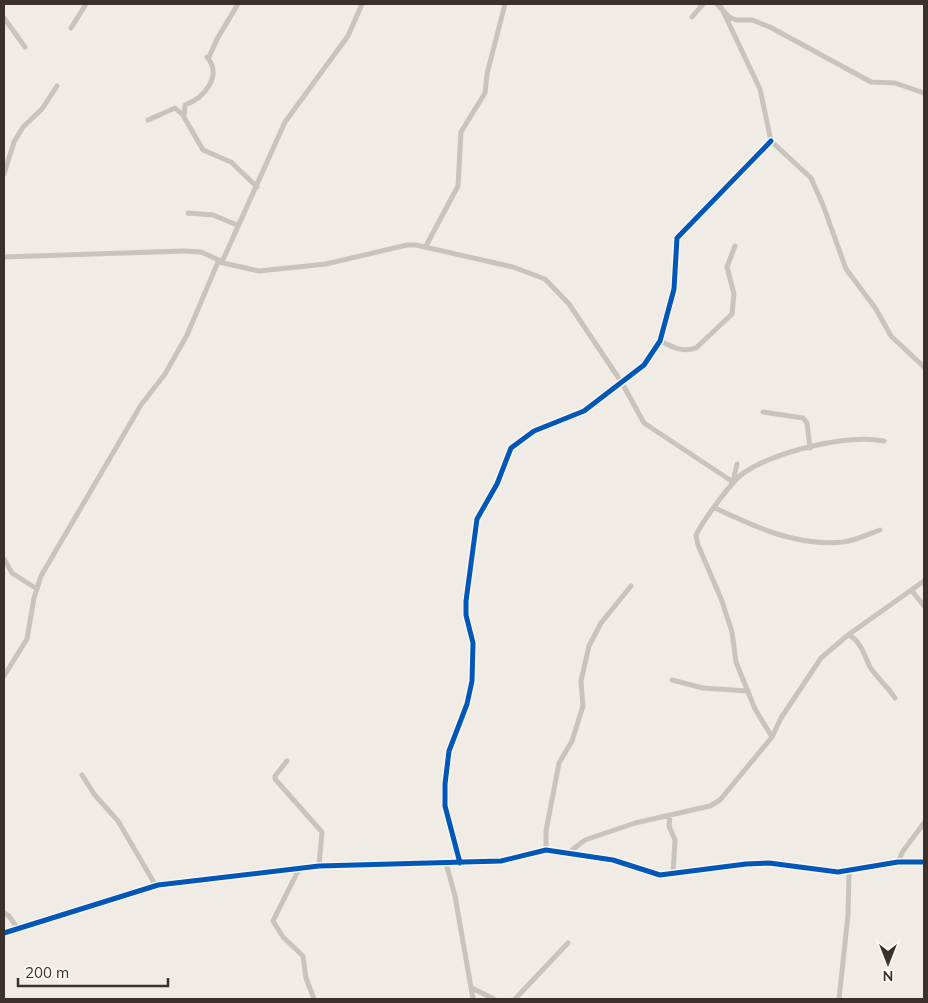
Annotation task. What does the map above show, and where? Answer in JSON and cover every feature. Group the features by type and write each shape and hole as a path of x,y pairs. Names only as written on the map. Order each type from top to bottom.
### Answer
{"street":[{"path":"71,28 86,4"},
{"path":"184,116 186,105 200,98 209,87 212,67 207,57 210,57 217,39 238,4"},
{"path":"4,676 27,639 41,576 104,466 141,405 165,374 187,335 237,225 257,187 285,122 348,36 362,4"},
{"path":"426,246 458,186 460,132 486,93 487,74 505,4"},
{"path":"692,17 703,4"},
{"path":"719,6 736,20 752,20 770,27 871,82 894,82 924,93"},
{"path":"719,6 760,89 771,140 811,178 823,204 846,269 876,309 891,336 924,367"},
{"path":"4,18 25,47"},
{"path":"4,174 14,142 23,127 42,109 58,86"},
{"path":"148,120 175,108 184,116 202,150 231,162 257,187"},
{"path":"460,863 445,806 445,784 449,751 467,704 472,681 473,643 466,615 466,601 477,519 497,484 511,448 515,444 551,422 584,411 644,365 660,341 674,289 677,238 771,140"},
{"path":"188,213 213,215 237,225"},
{"path":"4,257 184,250 201,252 220,262 259,271 326,264 407,245 426,246 514,267 546,279 569,304 622,383 644,423 733,482"},
{"path":"660,341 677,349 689,350 696,348 732,314 734,294 727,267 735,246"},
{"path":"763,412 803,418 807,423 810,448"},
{"path":"772,737 755,709 736,662 732,632 715,582 696,540 701,526 733,482 762,463 810,448 867,438 884,441"},
{"path":"733,482 737,464"},
{"path":"715,508 752,525 805,543 845,542 880,530"},
{"path":"4,559 12,573 37,588"},
{"path":"568,854 585,840 635,823 710,806 720,800 772,737 810,672 821,658 848,635 924,581"},
{"path":"546,850 546,831 560,763 572,741 584,706 581,680 589,646 602,623 631,586"},
{"path":"912,591 924,606"},
{"path":"848,635 852,636 859,645 871,669 896,698"},
{"path":"672,680 703,688 748,691"},
{"path":"287,761 274,779 322,832 319,866"},
{"path":"82,775 94,794 118,821 156,886"},
{"path":"670,816 669,826 674,840 673,874"},
{"path":"898,862 903,851 924,823"},
{"path":"4,933 156,886 319,866 501,861 546,850 613,860 660,875 769,863 849,872 898,862 924,862"},
{"path":"446,863 455,896 473,999"},
{"path":"302,868 297,872 273,921 283,938 303,956 306,978 314,999"},
{"path":"839,999 848,915 849,872"},
{"path":"4,913 9,916 18,929"},
{"path":"515,999 568,944"},
{"path":"472,988 494,999"}],"cycle path":[{"path":"460,863 445,806 445,784 449,751 467,704 472,681 473,643 466,615 466,601 477,519 497,484 511,448 534,431 584,411 644,365 660,341 674,289 677,238 771,141"},
{"path":"4,933 158,885 319,866 501,861 546,850 613,860 660,875 746,864 769,863 838,872 898,862 924,862"}]}
